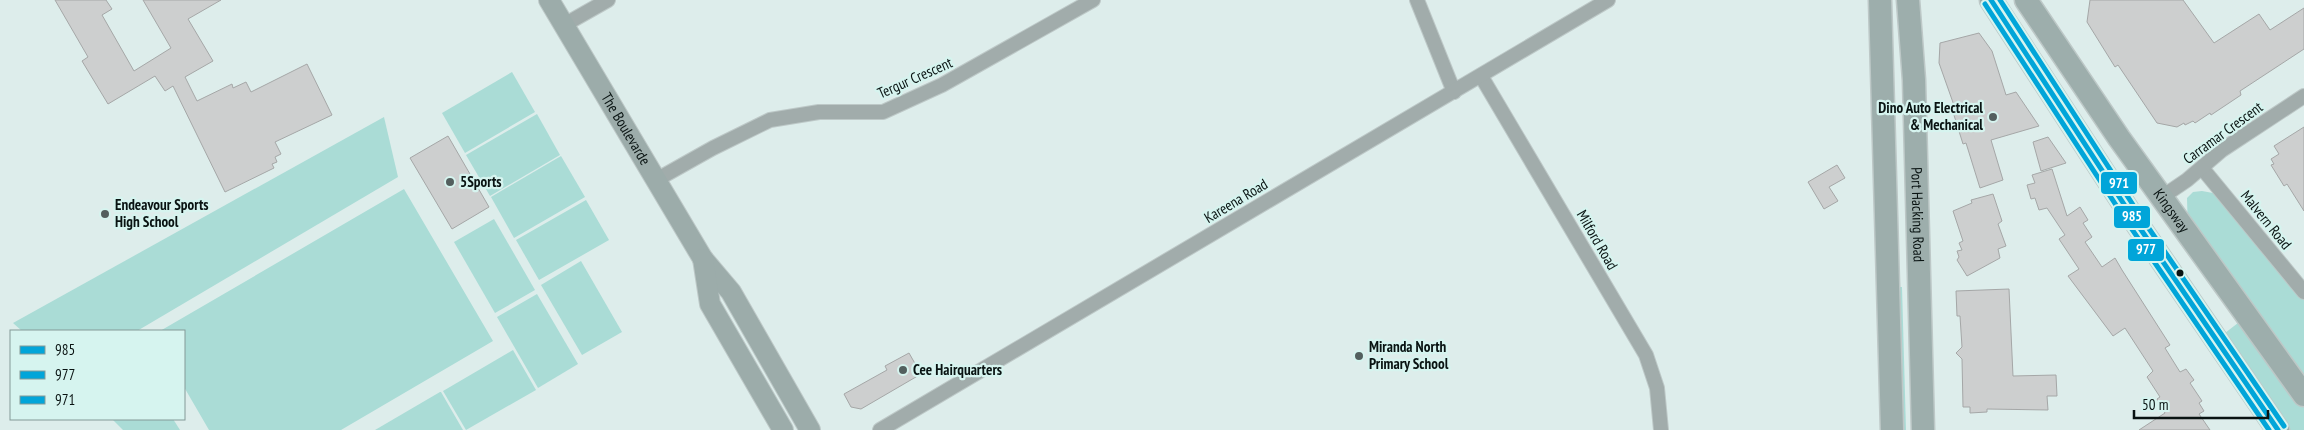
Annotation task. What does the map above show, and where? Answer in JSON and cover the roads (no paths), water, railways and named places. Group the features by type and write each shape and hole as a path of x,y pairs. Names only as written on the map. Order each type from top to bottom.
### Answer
{"main road":[{"name":"The Boulevarde","path":"549,0 702,259 731,292 810,430"},
{"name":"Port Hacking Road","path":"1880,0 1892,430"},
{"name":"Kingsway","path":"2026,0 2162,198 2304,394"},
{"name":"Port Hacking Road","path":"1909,2 1914,80 1922,430"},
{"path":"1991,2 2133,218 2278,430"},
{"path":"2133,218 2162,198"},
{"name":"The Boulevarde","path":"702,259 710,304 783,430"}],"street":[{"path":"564,25 608,0"},
{"name":"Tergur Crescent","path":"656,180 712,148 770,120 819,112 883,112 942,85 1093,0"},
{"path":"1417,0 1454,92"},
{"name":"Kareena Road","path":"880,430 1608,0"},
{"name":"Milford Road","path":"1481,76 1646,355 1657,388 1661,430"},
{"name":"Carramar Crescent","path":"2162,198 2202,168 2222,150 2304,96"},
{"name":"Malvern Road","path":"2202,168 2304,292"}],"place":[{"name":"Dino Auto Electrical & Mechanical","path":"1993,117"},
{"name":"5Sports","path":"450,182"},
{"name":"Endeavour Sports High School","path":"105,214"},
{"name":"Miranda North Primary School","path":"1359,356"},
{"name":"Cee Hairquarters","path":"903,370"}]}
